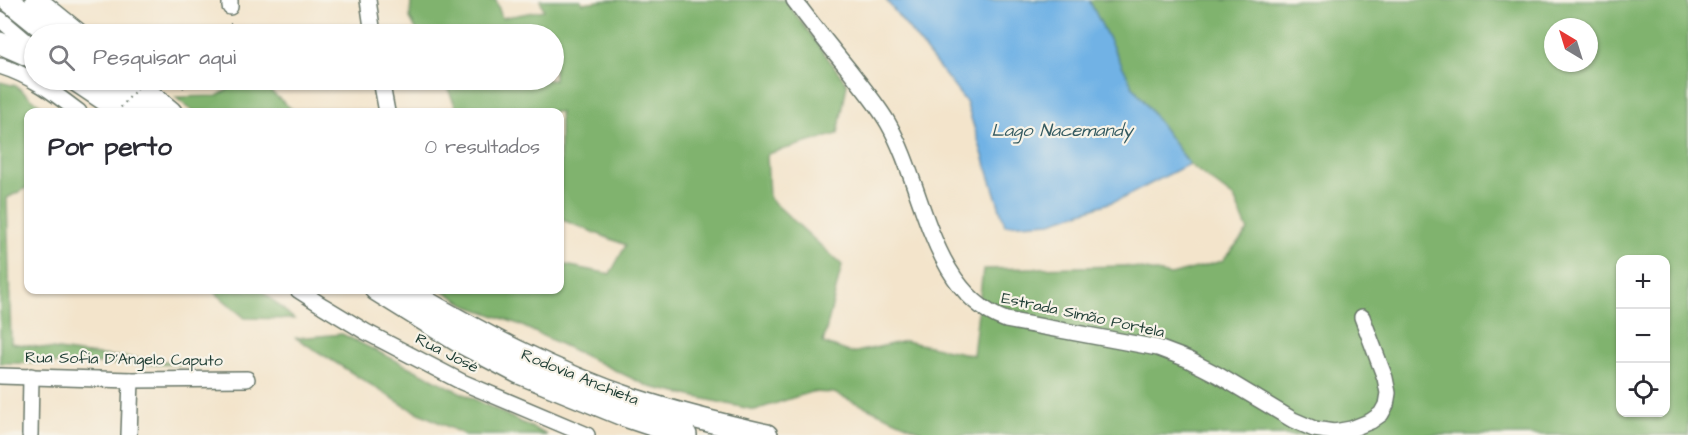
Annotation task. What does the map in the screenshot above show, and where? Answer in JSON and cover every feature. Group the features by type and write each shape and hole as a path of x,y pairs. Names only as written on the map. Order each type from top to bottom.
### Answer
{"highway":[{"path":"8,0 38,24"},
{"path":"36,0 66,24"},
{"path":"0,43 24,54"},
{"path":"90,90 117,108"},
{"path":"116,90 139,108"},
{"path":"144,90 166,108"},
{"name":"Rodovia Anchieta","path":"382,294 458,341 519,373 625,416 686,435"},
{"name":"Rodovia Anchieta","path":"413,294 466,326 569,375 635,400 767,435"}],"street":[{"path":"368,0 372,24"},
{"name":"Estrada Simão Portela","path":"794,0 878,107 898,142 948,270 969,296 993,315 1006,320 1158,348 1187,359 1218,375 1293,420 1314,429 1334,432 1351,429 1371,421 1381,414 1386,405 1388,393 1385,378 1362,317"},
{"path":"0,19 24,39"},
{"path":"0,66 24,75"},
{"path":"51,90 74,108"},
{"path":"383,90 386,108"},
{"name":"Rua José","path":"304,294 366,332 462,382 586,435"},
{"name":"Rua Sofia D'Angelo Caputo","path":"0,376 131,380 248,379"},
{"path":"30,435 31,376"},
{"path":"129,435 131,380"}],"path":[{"path":"120,108 136,90"}],"green space":[{"path":"411,0 496,0 502,18 544,10 540,0 581,0 582,3 611,0 785,0 847,84 838,134 767,154 769,198 842,265 823,343 852,353 905,341 973,355 983,269 1126,266 1171,275 1222,261 1248,231 1234,198 1189,164 1132,85 1089,0 1688,0 1688,435 941,435 925,433 834,393 811,392 755,410 650,387 518,324 468,306 448,294 564,294 564,265 610,274 626,245 564,221 564,108 457,108 448,90 564,90 564,24 413,24 410,19"},
{"path":"0,82 16,86 44,108 24,108 24,189 7,198 11,343 79,353 208,365 0,363"},
{"path":"227,90 269,90 290,108 189,108 175,97 217,96"},
{"path":"217,294 266,294 294,319 245,318"},
{"path":"342,334 547,435 465,435 405,406 296,338"}],"water":[{"name":"Lago Nacemandy","path":"886,0 1089,0 1132,85 1189,164 1121,199 1051,222 1005,225 966,102"}]}
